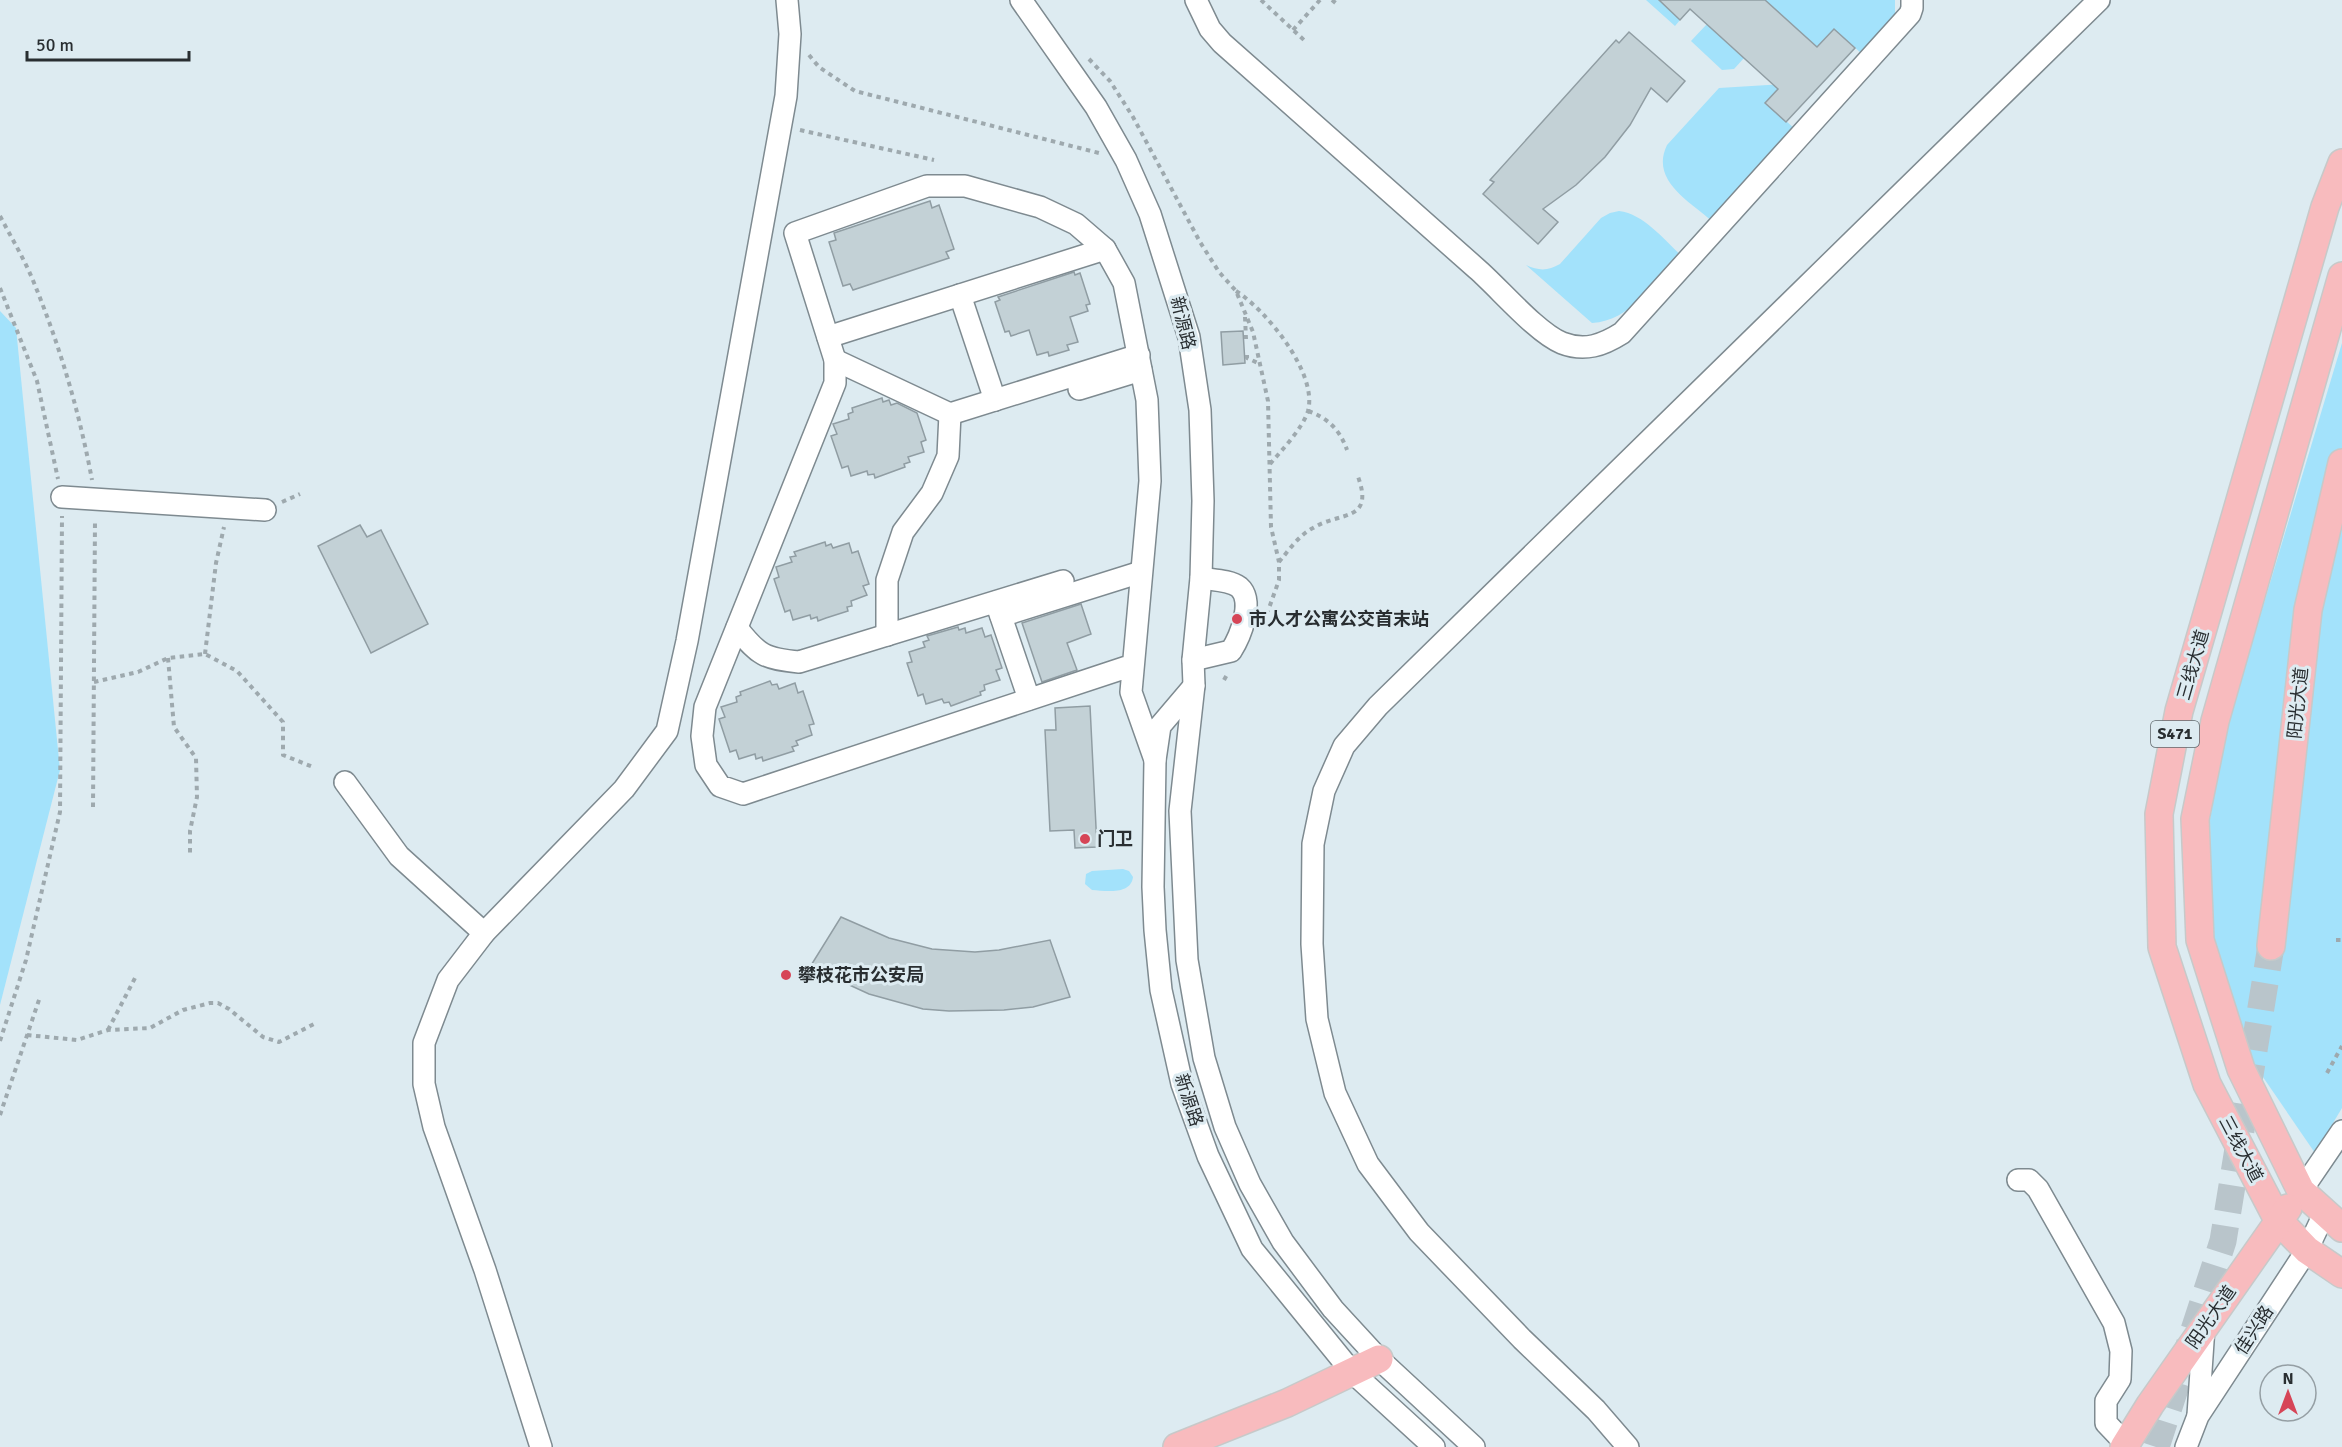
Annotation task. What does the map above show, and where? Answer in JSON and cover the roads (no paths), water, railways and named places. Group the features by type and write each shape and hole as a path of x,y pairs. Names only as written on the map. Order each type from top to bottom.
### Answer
{"main road":[{"name":"三线大道","path":"2342,163 2325,207 2179,711 2159,814 2162,948 2207,1084 2278,1220 2307,1250 2342,1274"},
{"name":"三线大道","path":"2333,1221 2301,1191 2241,1069 2200,940 2195,819 2215,721 2342,276"},
{"name":"阳光大道","path":"2271,946 2308,610 2342,463"},
{"name":"阳光大道","path":"2125,1445 2278,1220 2301,1191"},
{"path":"1177,1447 1287,1403 1379,1359"}],"street":[{"path":"541,1447 486,1270 434,1126 424,1084 424,1044 448,980 484,933 624,789 667,731 687,641 786,96 790,34 788,0"},
{"name":"新源路","path":"1021,0 1096,106 1126,160 1150,214 1189,337 1200,410 1203,501 1201,578 1192,660 1194,685 1180,810 1187,960 1204,1058 1225,1126 1250,1184 1283,1242 1333,1309 1379,1359 1474,1447"},
{"path":"1196,0 1210,28 1222,43 1480,271 1546,333 1575,347 1592,347 1608,342 1622,333 1910,14 1911,0"},
{"path":"1628,1447 1596,1410 1522,1339 1419,1232 1368,1164 1335,1094 1317,1019 1311,944 1313,844 1324,791 1344,746 1378,706 2099,0"},
{"path":"1133,665 742,794 720,786 706,765 702,736 705,707 835,383 835,360 795,233 927,186 965,186 1040,207 1076,225 1105,249 1124,283 1147,400 1150,481 1131,692 1155,760"},
{"path":"828,337 1105,249"},
{"path":"960,295 995,400"},
{"path":"835,360 950,414 1140,362"},
{"path":"1079,389 1140,362"},
{"path":"887,635 887,580 903,532 932,493 948,456 950,414"},
{"path":"62,497 265,510"},
{"path":"737,628 752,648 773,660 799,662 887,635 1142,572"},
{"path":"1192,660 1231,651 1239,639 1244,624 1246,603 1244,594 1238,587 1231,583 1201,578"},
{"path":"999,609 1063,581"},
{"path":"999,609 1029,699"},
{"name":"新源路","path":"1194,685 1160,726 1155,760 1153,887 1155,930 1161,990 1182,1084 1208,1156 1252,1249 1352,1372 1434,1447"},
{"path":"345,782 399,856 484,933"},
{"path":"2301,1191 2342,1131"},
{"path":"2018,1180 2029,1180 2038,1189 2114,1323 2121,1351 2120,1379 2106,1401 2106,1423 2125,1445"},
{"name":"佳兴路","path":"2186,1447 2198,1416 2307,1250 2333,1221"},
{"path":"2198,1416 2204,1327"}],"tunnel":[{"path":"2156,1447 2223,1241 2271,946"}],"place":[{"name":"市人才公寓公交首末站","path":"1237,619"},
{"name":"门卫","path":"1085,839"},
{"name":"攀枝花市公安局","path":"786,975"}]}
